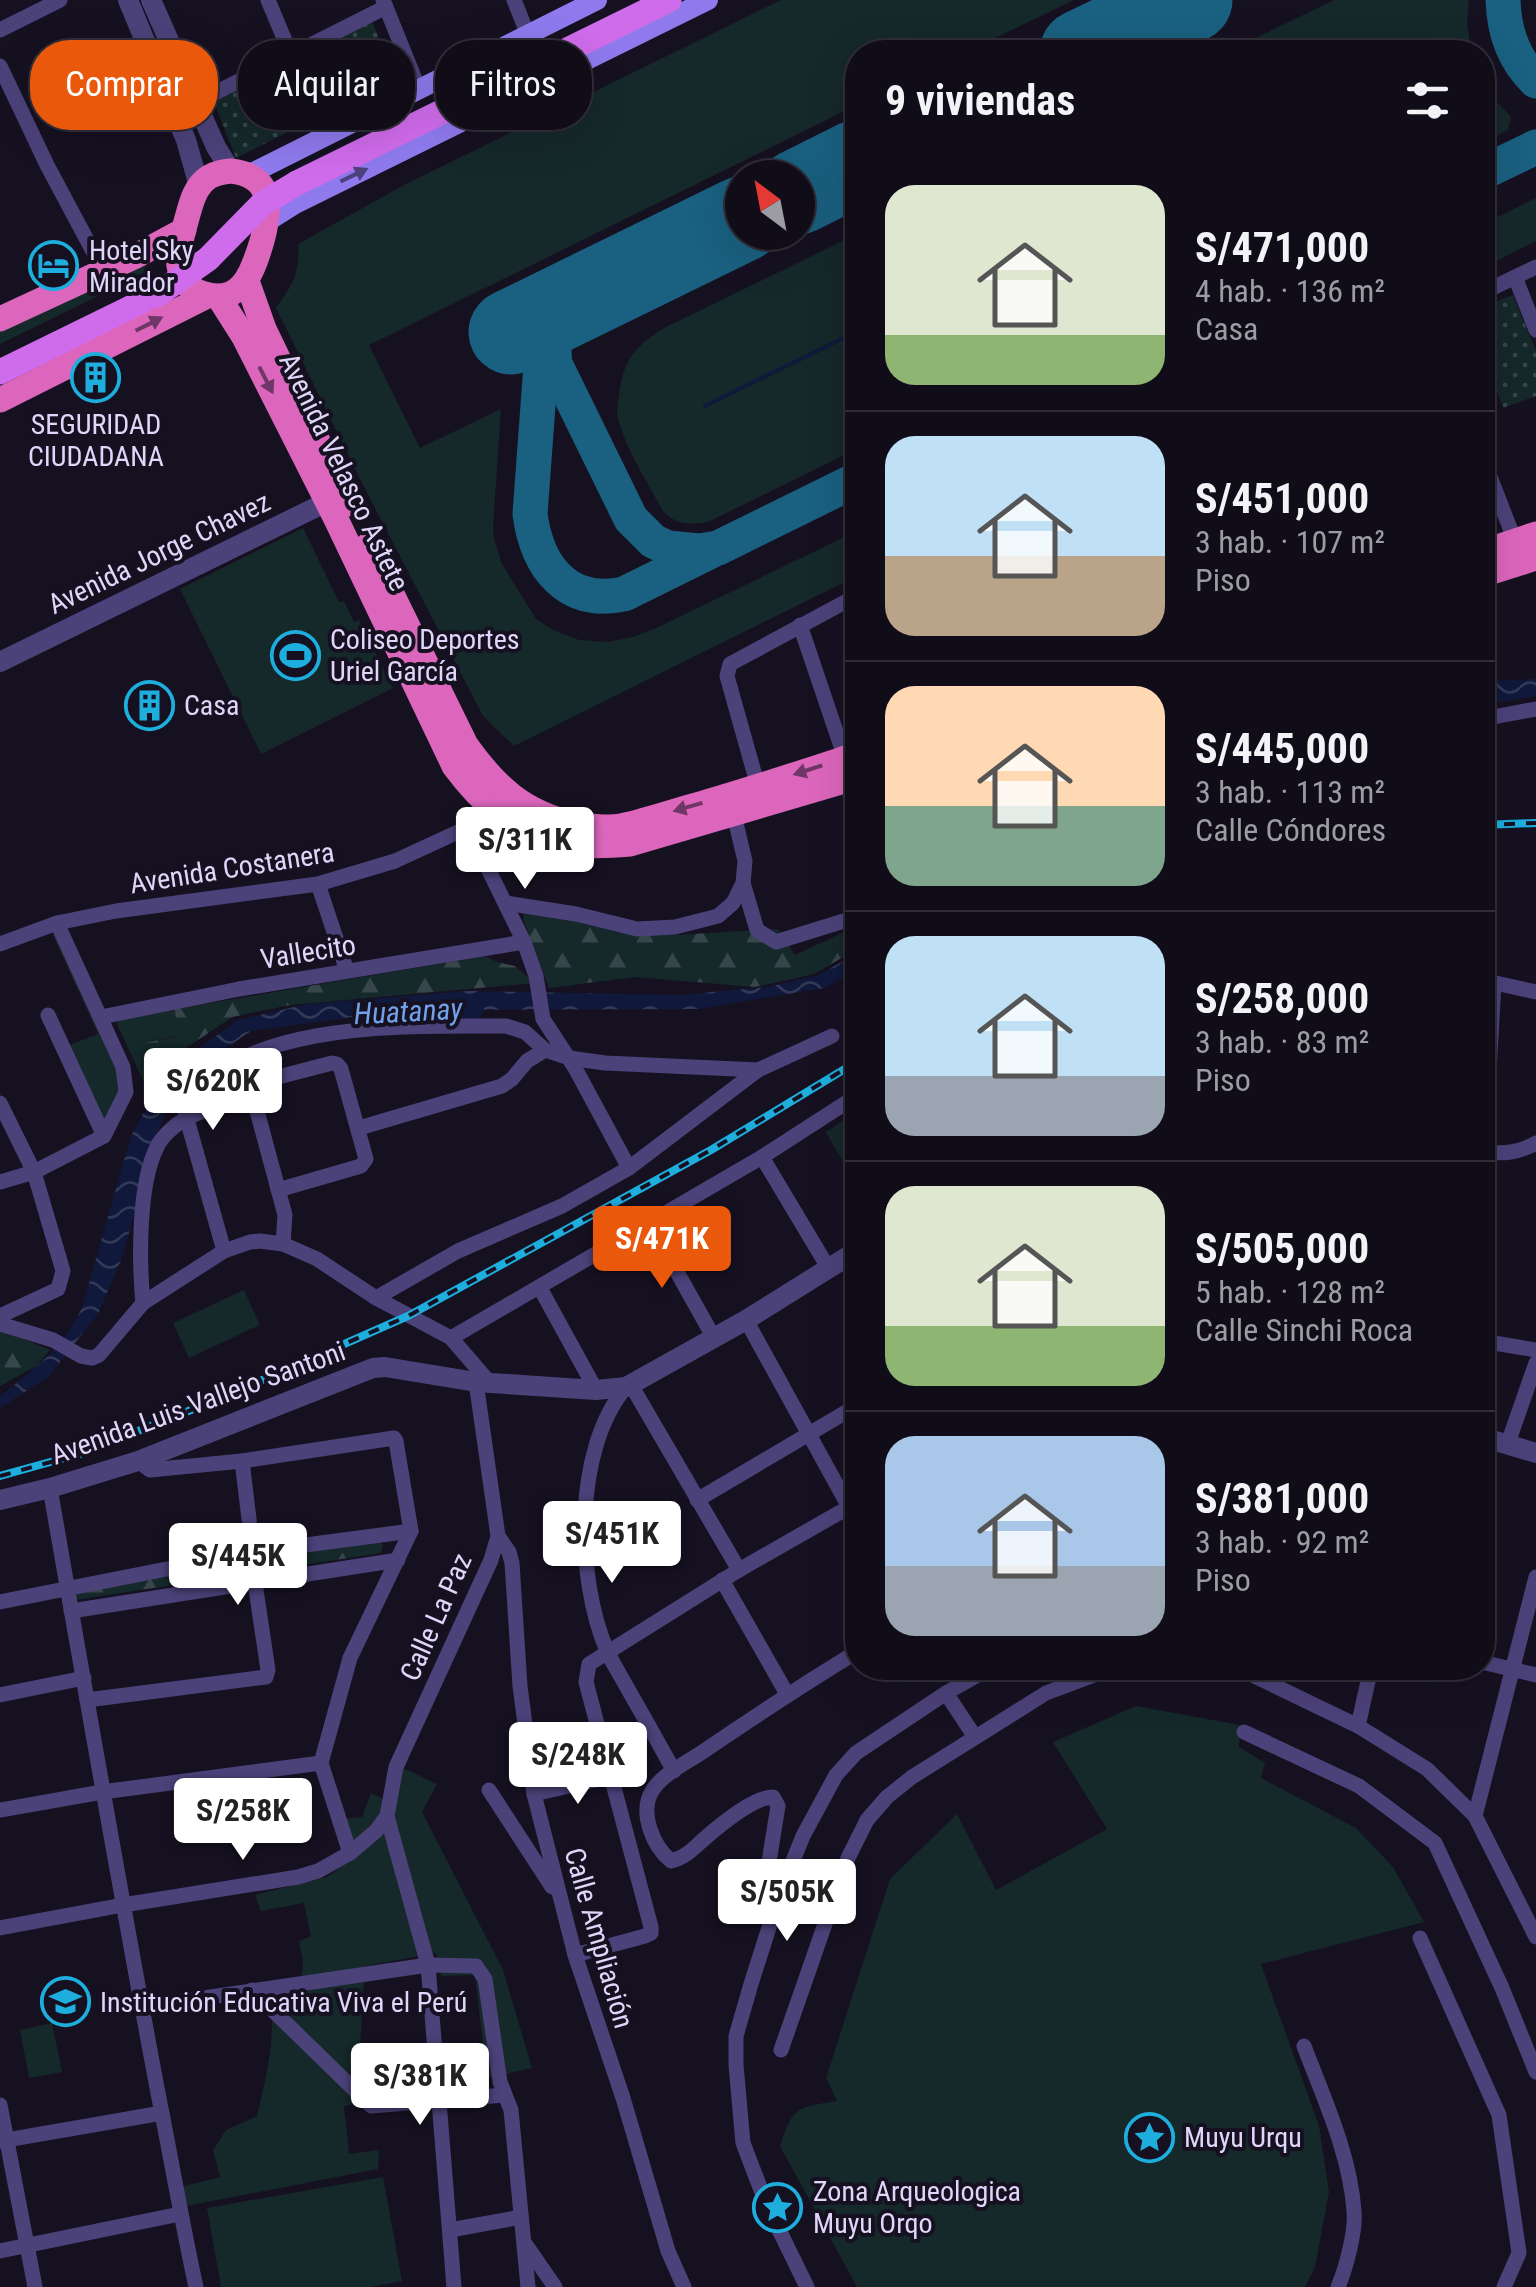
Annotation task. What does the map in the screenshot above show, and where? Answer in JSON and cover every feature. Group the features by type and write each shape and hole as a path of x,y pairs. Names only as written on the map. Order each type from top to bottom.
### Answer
{"highway":[{"path":"0,400 213,295 238,289 247,281 268,221 267,196 262,186 240,173 219,172 200,186 177,257 188,283 213,295"},
{"path":"0,319 184,230"},
{"name":"Avenida Velasco Astete","path":"247,281 335,498"},
{"name":"Avenida Velasco Astete","path":"213,295 244,337 335,498 466,745 526,833 558,843 630,844 734,815 761,797"},
{"path":"1495,548 1526,538"},
{"path":"1495,571 1536,558"},
{"name":"Avenida Velasco Astete","path":"510,809 587,826 617,827 761,797 845,766"}],"main road":[{"path":"240,173 597,0"},
{"path":"0,372 208,259 293,176 630,0"},
{"path":"293,176 669,0"},
{"path":"268,221 295,204 708,0"},
{"path":"0,354 154,287"}],"street":[{"path":"0,30 60,0"},
{"path":"128,0 186,140 200,186"},
{"path":"151,0 169,40"},
{"path":"268,0 285,40"},
{"path":"514,0 528,35"},
{"path":"318,40 384,4 419,89"},
{"path":"0,66 104,272"},
{"path":"209,130 216,147 240,173"},
{"path":"1495,287 1536,267"},
{"path":"1515,278 1536,330"},
{"path":"1495,480 1526,538"},
{"name":"Avenida Jorge Chavez","path":"0,662 335,498"},
{"path":"761,797 727,676 730,664 845,602"},
{"path":"800,624 845,742"},
{"path":"1495,717 1536,709"},
{"name":"Avenida Costanera","path":"0,944 58,923 116,911 318,884 396,861 510,809"},
{"path":"734,815 745,862 743,884 757,930 776,942 845,921"},
{"path":"468,828 524,942 536,976 543,1019 569,1058 629,1168"},
{"path":"318,884 347,971"},
{"path":"506,902 638,929 675,927 718,916 733,903 743,884"},
{"path":"0,1182 34,1172 104,1136 126,1092 123,1067 58,923"},
{"name":"Vallecito","path":"100,1016 524,942"},
{"path":"1495,983 1536,992"},
{"path":"48,1015 104,1136"},
{"path":"224,1251 183,1105 200,1085 230,1064 273,1047 338,1032 383,1027 506,1026 525,1032 545,1050 569,1058 758,1070"},
{"path":"376,1298 444,1258 562,1206 629,1168 758,1070 832,1036"},
{"path":"359,1128 502,1086 545,1050"},
{"path":"263,1081 338,1064 366,1159 364,1164 278,1190"},
{"path":"143,1304 140,1266 148,1179 157,1146 186,1118 253,1096 284,1215 283,1244"},
{"path":"0,1103 34,1172 63,1271 58,1288 0,1316"},
{"path":"450,1338 762,1158 845,1104"},
{"path":"1495,1153 1518,1152 1536,1143"},
{"path":"762,1158 828,1269"},
{"path":"648,1222 714,1338"},
{"path":"0,1324 53,1340 80,1356 92,1358 99,1355 143,1304 224,1251 250,1242 283,1244 316,1259 376,1298 450,1338 482,1382"},
{"name":"Avenida Luis Vallejo Santoni","path":"0,1500 138,1462 373,1368 482,1382 596,1390 629,1386 845,1258"},
{"path":"540,1288 596,1390"},
{"path":"746,1320 845,1492"},
{"path":"1495,1343 1536,1350"},
{"path":"1508,1443 1536,1363"},
{"name":"Calle La Paz","path":"387,1816 396,1767 498,1536 482,1382"},
{"path":"674,1771 607,1650 586,1579 586,1494 598,1437 615,1400 629,1386 739,1570"},
{"path":"697,1500 845,1413"},
{"path":"138,1462 150,1470 242,1462 394,1438 396,1441 410,1531 350,1658 321,1763 350,1853"},
{"path":"1495,1440 1536,1453"},
{"path":"242,1462 253,1552"},
{"path":"50,1488 102,1792 196,2287"},
{"path":"575,1955 645,1936 651,1933 652,1926 586,1682 588,1664 845,1510"},
{"path":"0,1602 253,1552 410,1531"},
{"name":"Calle Ampliación","path":"498,1536 512,1563 520,1686 534,1794 559,1897 668,2252 684,2287"},
{"path":"72,1611 398,1560"},
{"path":"1475,1816 1536,1577"},
{"path":"722,1580 787,1694"},
{"path":"87,1700 266,1677 254,1583"},
{"path":"780,1893 768,1868 778,1806 773,1797 756,1802 678,1860 666,1858 649,1830 649,1799 654,1787 674,1771 845,1659"},
{"path":"1495,1665 1536,1675"},
{"path":"0,1695 84,1678"},
{"path":"806,2287 743,2143 736,2036 780,1893 803,1836 836,1775 856,1754 969,1680"},
{"path":"781,2050 848,1858 868,1820 886,1797 1046,1693 1081,1680"},
{"path":"1263,1680 1358,1726 1427,1770 1475,1816 1536,1937"},
{"path":"1358,1726 1368,1680"},
{"path":"946,1693 975,1737"},
{"path":"1244,1732 1359,1786 1435,1844 1536,2072"},
{"path":"0,1810 102,1792 321,1763"},
{"path":"534,1794 612,1776"},
{"path":"488,1790 559,1897"},
{"path":"0,1928 298,1877 350,1853 387,1816"},
{"path":"387,1816 428,1965 454,2287"},
{"path":"1420,1938 1499,2115 1520,2253 1504,2287"},
{"path":"142,2006 428,1965 476,1966 485,1979 500,2082 511,2110 528,2287"},
{"path":"252,1990 370,2106 504,2095"},
{"path":"1304,2046 1346,2162 1355,2215 1338,2287"},
{"path":"0,2106 3,2141 35,2287"},
{"path":"3,2141 162,2113"},
{"path":"0,2251 180,2214"},
{"path":"450,2230 521,2218"},
{"path":"526,2244 556,2287"}],"green space":[{"path":"781,0 1074,0 991,40 845,40 845,111 745,160 725,160 725,170 369,345 420,448 501,409 494,539 502,564 536,619 553,630 579,640 608,642 633,637 845,537 845,582 514,746 483,716 276,308 294,278 298,244 406,184 516,130 592,130 592,93"},
{"path":"1334,0 1469,0 1469,40 1252,40"},
{"path":"371,20 380,40 332,40"},
{"path":"238,87 238,130 292,130 236,158 218,113 218,97"},
{"path":"1495,98 1511,117 1508,130 1495,137"},
{"path":"1536,198 1536,241 1495,262 1495,218"},
{"path":"845,240 845,455 708,522 689,524 673,519 663,511 626,441 617,406 628,362 647,340 666,327"},
{"path":"144,260 149,271 0,344 0,329"},
{"path":"1513,295 1536,351 1536,396 1503,408 1495,386 1495,302"},
{"name":"Coliseo Deportes Uriel García","path":"303,528 339,602 344,601 354,622 359,620 393,688 261,754 180,589"},
{"path":"524,908 617,932 677,935 778,929 795,955 845,932 845,956 814,974 755,987 635,977 549,988 523,919"},
{"path":"63,932 131,1089 95,1133 41,1018 46,1015 62,1048 98,1034 53,935"},
{"path":"485,956 515,966 535,983 290,1005 232,1017 158,1067 146,1087 117,1024 117,1019 129,1017 135,1044 177,1037 175,1009"},
{"path":"175,1009 178,1036 134,1044 129,1017"},
{"path":"845,1120 845,1165 826,1132"},
{"path":"244,1290 260,1325 189,1358 173,1323"},
{"path":"0,1329 50,1350 36,1366 0,1386"},
{"path":"379,1541 383,1545 381,1553 75,1600 75,1594 254,1554"},
{"path":"1136,1706 1240,1725 1239,1747 1265,1763 1261,1778 1356,1828 1393,1867 1424,1922 1261,1964 1319,2126 1329,2192 1315,2267 1305,2287 857,2287 780,2146 798,2111 837,2101 826,2078 890,1879 957,1814 996,1890 1107,1829 1053,1742"},
{"path":"401,1767 437,1784 422,1812 503,1970 532,2068 487,2078 475,1975 441,1976 436,1953 365,1966 360,2047 370,2101 344,2106 349,2154 379,2150 378,2169 186,2206 181,2187 220,2177 213,2150 226,2130 257,2116 271,2041 269,1998 301,1989 303,1961 299,1941 311,1936 304,1903 261,1911 255,1895 327,1877 338,1869 351,1842 342,1819 362,1817 371,1793 386,1800"},
{"path":"52,2023 62,2072 29,2078 20,2030"},
{"path":"383,2177 402,2281 371,2287 221,2287 207,2208"}],"water":[{"path":"1536,679 1536,696 1495,703 1495,681"},
{"path":"845,960 845,977 824,988 698,1009 437,1010 374,1014 251,1031 181,1079 154,1140 123,1255 98,1314 49,1376 0,1408 0,1396 57,1346 82,1308 131,1136 167,1071 238,1020 307,1004 469,991 681,995 768,987 819,975"}],"waterway":[{"path":"705,406 845,337"},
{"name":"Huatanay","path":"380,1014 473,1009"}],"taxiway":[{"path":"1503,0 1511,44 1536,81"},
{"path":"1495,167 1536,147"},
{"path":"594,291 561,320 554,339 555,364 631,519 653,541 668,548 718,548 845,485"},
{"path":"552,344 541,365 530,514 548,566 571,588 604,596 624,594 711,551"}],"runway":[{"path":"1107,40 1190,0"},
{"path":"815,184 845,168"},
{"path":"511,332 725,227"}],"railway":[{"path":"1495,825 1536,823"},
{"path":"0,1476 83,1453 226,1396 408,1316 711,1150 845,1069"}],"place":[{"name":"Hotel Sky Mirador","path":"54,266"},
{"name":"SEGURIDAD CIUDADANA","path":"96,377"},
{"name":"Coliseo Deportes Uriel García","path":"295,655"},
{"name":"Casa","path":"149,705"},
{"name":"Institución Educativa Viva el Perú","path":"65,2002"},
{"name":"Muyu Urqu","path":"1149,2137"},
{"name":"Zona Arqueologica Muyu Orqo","path":"778,2207"}]}
